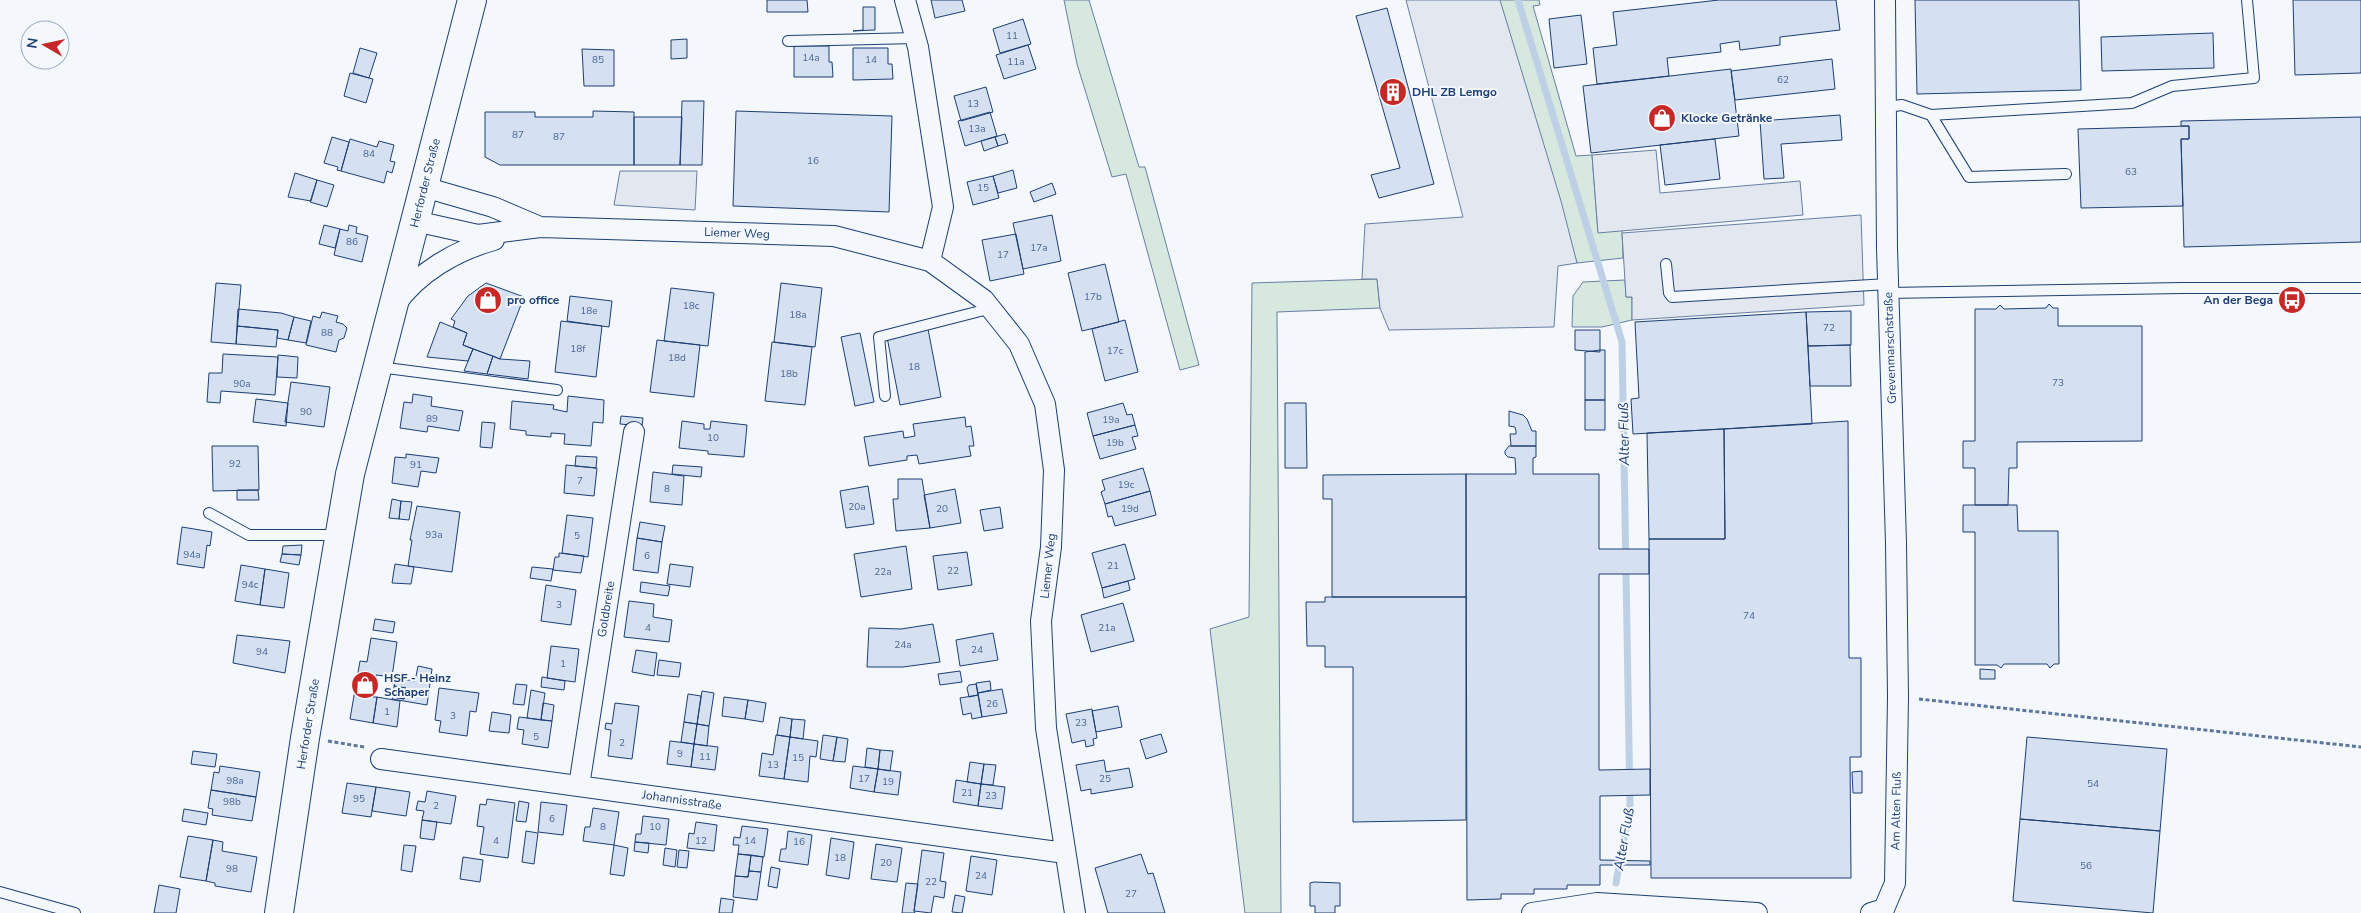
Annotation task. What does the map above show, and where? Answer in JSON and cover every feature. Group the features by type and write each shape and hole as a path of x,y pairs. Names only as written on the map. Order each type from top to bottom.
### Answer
{"main road":[{"name":"Herforder Straße","path":"279,913 305,738 354,456 379,367 414,221 472,0"}],"street":[{"path":"905,0 916,38 943,207 930,262"},
{"name":"Grevenmarschstraße","path":"1885,0 1888,289 1896,543 1898,697"},
{"name":"Liemer Weg","path":"424,187 493,207 540,227"},
{"name":"Liemer Weg","path":"414,221 478,235 540,227 834,236 930,262 984,300 992,308 1019,344 1045,404 1054,470 1051,547 1041,621 1046,728 1075,913"},
{"name":"Liemer Weg","path":"393,309 410,288 459,252 476,244 540,227"},
{"name":"Goldbreite","path":"579,786 634,432"},
{"name":"Am Alten Fluß","path":"1872,913 1884,909 1895,883 1898,697"},
{"name":"Johannisstraße","path":"381,759 1065,853"},
{"path":"1532,913 1556,911 1597,903 1649,909 1757,913"}],"lane":[{"path":"1886,106 1902,105 1931,116 2132,104 2172,86 2254,78 2247,0"},
{"path":"788,41 916,38"},
{"path":"1931,116 1969,177 2066,174"},
{"path":"1666,264 1669,293 1672,297 1888,289 2361,288"},
{"path":"885,396 879,337 992,308"},
{"path":"379,367 557,390"},
{"path":"210,513 249,535 339,535"},
{"path":"0,892 75,913"}],"path":[{"path":"1898,697 2361,748"},
{"path":"305,738 375,748 381,759"}],"shaded area":[{"path":"1064,0 1089,0 1139,167 1145,167 1199,365 1180,370 1126,174 1112,177 1077,64"},
{"path":"1406,0 1500,0 1561,201 1577,263 1558,266 1554,327 1389,330 1380,308 1377,279 1362,279 1365,224 1463,217"},
{"path":"1499,0 1539,0 1540,5 1533,6 1576,156 1592,155 1598,232 1622,230 1623,258 1577,263"},
{"path":"1656,150 1660,193 1800,181 1803,215 1598,233 1592,155"},
{"path":"620,171 697,171 695,210 614,205"},
{"path":"1861,215 1864,305 1632,320 1632,297 1626,297 1622,233"},
{"path":"1377,279 1380,308 1277,312 1281,913 1245,913 1210,629 1249,617 1252,283"},
{"path":"1625,280 1626,297 1632,297 1632,320 1602,327 1572,327 1573,296 1583,282"}],"building":[{"path":"767,0 807,0 808,12 767,12"},
{"path":"931,0 962,0 965,11 935,18"},
{"path":"1719,0 1836,0 1840,30 1780,37 1780,45 1740,50 1739,41 1720,44 1721,52 1667,58 1669,76 1597,84 1593,48 1617,45 1613,12"},
{"path":"1915,0 2079,0 2081,90 1917,94"},
{"path":"2293,0 2361,0 2361,73 2295,75"},
{"path":"863,7 875,7 875,30 853,31 863,30"},
{"name":"DHL ZB Lemgo","path":"1387,8 1434,184 1379,198 1371,175 1400,168 1356,16"},
{"path":"1581,15 1587,64 1554,68 1549,19"},
{"path":"1023,19 1031,44 1000,53 993,29"},
{"path":"2213,33 2214,68 2102,71 2101,37"},
{"path":"687,39 687,58 671,59 671,40"},
{"path":"1028,45 1036,69 1004,79 996,55"},
{"path":"794,46 829,46 829,62 832,62 833,77 794,77"},
{"path":"360,48 377,53 369,78 353,73"},
{"path":"853,48 888,48 888,64 892,64 893,79 853,80"},
{"path":"582,49 614,50 614,86 584,86"},
{"path":"1832,59 1835,89 1735,100 1731,71"},
{"name":"Klocke Getränke","path":"1731,69 1739,136 1591,153 1583,86"},
{"path":"350,73 373,79 366,103 344,96"},
{"path":"986,87 993,112 961,121 954,96"},
{"path":"682,101 704,101 702,165 680,165"},
{"path":"593,111 634,112 634,165 500,165 485,157 485,112 535,112 535,117 593,117"},
{"path":"736,111 892,116 889,212 733,206"},
{"path":"990,112 997,136 965,146 958,121"},
{"path":"1840,115 1842,140 1781,144 1784,178 1764,179 1760,121"},
{"path":"634,117 682,117 680,165 634,165"},
{"path":"2361,117 2361,242 2184,247 2181,139 2189,139 2189,126 2181,126 2181,121"},
{"path":"2189,126 2189,139 2181,139 2183,206 2081,208 2078,129"},
{"path":"1005,134 1008,143 998,146 995,137"},
{"path":"332,137 349,142 341,171 337,170 338,167 324,163"},
{"path":"995,137 998,146 984,151 981,141"},
{"path":"350,139 377,147 379,141 394,145 390,161 395,162 392,173 387,171 384,183 341,171"},
{"path":"1715,139 1720,179 1665,185 1660,145"},
{"path":"1013,170 1017,188 998,193 993,176"},
{"path":"295,173 317,180 311,201 288,197"},
{"path":"993,176 999,198 973,205 967,182"},
{"path":"317,180 334,185 327,207 310,202"},
{"path":"1052,183 1056,194 1034,202 1030,192"},
{"path":"1052,215 1061,261 1023,269 1013,223"},
{"path":"324,225 340,229 335,248 319,244"},
{"path":"349,225 357,227 356,233 368,236 362,262 334,255 340,229 348,231"},
{"path":"1016,234 1024,274 990,281 982,240"},
{"path":"1105,264 1119,322 1082,331 1068,273"},
{"path":"216,283 241,285 236,344 211,342"},
{"path":"486,283 524,297 500,359 463,345 467,333 453,327 455,321 451,319 468,296"},
{"path":"781,283 822,288 815,347 774,342"},
{"path":"671,288 714,293 708,346 664,341"},
{"path":"570,296 612,301 609,327 567,321"},
{"path":"2049,304 2053,308 2058,308 2058,326 2142,326 2142,441 2017,442 2017,468 2009,468 2008,505 1975,505 1975,468 1963,468 1963,441 1975,441 1975,309 1996,309 2000,305 2004,309 2046,308"},
{"path":"238,309 281,313 294,317 288,340 277,338 278,330 237,326"},
{"path":"1851,311 1851,345 1808,346 1806,312"},
{"path":"322,312 338,316 336,322 343,324 347,328 344,338 339,340 336,352 306,345 313,316 320,318"},
{"path":"1806,312 1812,424 1633,434 1631,399 1639,398 1635,322"},
{"path":"294,317 311,321 306,343 288,340"},
{"path":"1125,320 1138,372 1105,381 1092,329"},
{"path":"561,321 602,326 596,377 555,372"},
{"path":"440,322 467,333 463,345 473,349 468,361 427,357"},
{"path":"237,326 278,330 276,347 236,344"},
{"path":"928,329 941,397 900,405 887,337"},
{"path":"1575,330 1600,330 1600,352 1575,350"},
{"path":"860,333 874,402 855,406 841,337"},
{"path":"657,340 700,345 694,397 650,392"},
{"path":"772,342 812,347 805,405 765,401"},
{"path":"1850,345 1851,386 1810,386 1808,346"},
{"path":"473,349 493,356 487,374 464,371"},
{"path":"1605,350 1605,400 1585,400 1585,352"},
{"path":"223,354 278,357 275,395 221,391 220,403 207,402 209,373 222,373"},
{"path":"278,355 298,357 297,378 277,377"},
{"path":"493,356 500,359 530,361 528,379 487,374"},
{"path":"291,382 330,387 324,427 285,422"},
{"path":"413,394 432,397 431,406 463,411 459,431 428,426 427,432 400,428 404,402 412,403"},
{"path":"568,396 604,400 603,423 593,422 591,446 564,444 565,434 551,433 551,437 526,435 526,431 510,429 512,401 554,405 553,409 567,412"},
{"path":"256,399 288,403 286,426 253,422"},
{"path":"1585,400 1605,400 1605,430 1585,430"},
{"path":"1123,403 1127,415 1132,414 1135,425 1093,436 1087,413"},
{"path":"1285,403 1306,403 1307,468 1285,468"},
{"path":"1509,411 1523,415 1527,419 1532,431 1536,431 1536,446 1511,446 1510,434 1516,434 1516,431 1515,427 1509,426"},
{"path":"621,416 643,418 642,426 620,424"},
{"path":"965,417 966,427 971,426 974,446 969,446 971,456 919,464 917,455 907,456 907,460 869,466 864,437 903,431 904,438 915,436 913,424"},
{"path":"682,421 704,424 704,429 710,429 711,421 747,425 744,457 708,454 708,451 679,448"},
{"path":"1848,421 1849,658 1861,658 1861,757 1850,757 1851,878 1651,878 1649,539 1725,539 1724,429"},
{"path":"482,422 495,423 492,448 480,447"},
{"path":"1135,425 1138,436 1132,437 1136,449 1100,459 1093,436"},
{"path":"1724,429 1725,539 1649,539 1647,433"},
{"path":"212,446 258,446 259,490 213,491"},
{"path":"1509,446 1536,446 1536,457 1533,458 1533,474 1599,474 1599,549 1649,549 1649,574 1599,574 1599,770 1650,769 1650,795 1600,796 1600,860 1650,861 1650,865 1600,865 1600,885 1567,885 1567,889 1534,889 1534,894 1501,894 1501,899 1467,900 1466,474 1516,474 1515,458 1508,457 1505,454"},
{"path":"406,454 439,458 436,473 421,471 418,487 392,483 395,457 406,458"},
{"path":"576,456 597,457 596,468 575,466"},
{"path":"566,465 597,468 594,496 564,493"},
{"path":"673,465 702,467 701,477 672,474"},
{"path":"1143,468 1150,491 1105,504 1101,492 1105,490 1102,480"},
{"path":"653,472 684,476 682,505 650,502"},
{"path":"1466,474 1466,597 1332,597 1332,499 1323,499 1323,475"},
{"path":"898,479 922,479 930,528 896,531 893,499 898,499"},
{"path":"868,486 874,524 846,528 840,491"},
{"path":"955,489 961,523 930,528 924,495"},
{"path":"237,490 258,490 259,500 237,500"},
{"path":"1150,491 1156,515 1115,526 1112,516 1108,517 1105,504"},
{"path":"392,499 401,501 399,519 389,518"},
{"path":"401,501 412,502 409,520 399,519"},
{"path":"1963,505 2017,505 2018,531 2058,531 2059,664 2054,664 2050,668 2047,664 2004,664 2001,668 1997,665 1975,665 1975,532 1963,532"},
{"path":"417,506 460,512 452,572 408,566 412,540 410,540"},
{"path":"1000,507 1003,528 984,531 980,510"},
{"path":"567,515 593,518 588,557 562,553"},
{"path":"640,522 665,526 662,542 637,538"},
{"path":"182,527 212,532 210,546 207,545 204,568 177,564"},
{"path":"637,538 662,542 658,573 633,570"},
{"path":"1125,544 1135,579 1102,588 1092,553"},
{"path":"302,545 301,555 282,554 283,546"},
{"path":"906,546 912,589 861,597 854,554"},
{"path":"967,552 972,585 938,590 933,556"},
{"path":"559,553 584,556 581,573 553,570 555,557 559,557"},
{"path":"282,554 301,555 299,565 280,562"},
{"path":"395,564 414,567 411,584 392,583"},
{"path":"670,564 693,567 690,587 667,584"},
{"path":"241,565 265,569 260,605 235,601"},
{"path":"532,567 553,569 551,581 530,578"},
{"path":"265,569 289,573 284,608 260,605"},
{"path":"1128,581 1130,590 1104,598 1102,588"},
{"path":"641,582 670,586 668,596 640,592"},
{"path":"546,585 576,590 571,625 541,621"},
{"path":"1325,597 1466,597 1466,820 1353,822 1353,667 1325,667 1325,646 1307,646 1306,602 1325,602"},
{"path":"629,601 654,604 653,617 672,620 669,642 624,637"},
{"path":"1123,603 1134,641 1091,652 1081,615"},
{"path":"375,619 395,622 393,633 373,630"},
{"path":"933,624 940,662 903,667 867,667 869,628 901,629"},
{"path":"993,633 998,660 960,666 956,640"},
{"path":"237,635 290,641 285,673 233,663"},
{"path":"371,638 397,642 392,677 376,675 373,697 377,697 373,723 350,719 360,661 367,662"},
{"path":"551,646 579,649 575,682 547,678"},
{"path":"636,650 657,653 654,676 632,672"},
{"path":"659,660 681,663 679,677 657,675"},
{"path":"418,666 432,669 427,705 392,699 393,697 404,699 406,688 394,686 396,678 415,681"},
{"path":"1980,669 1995,670 1995,679 1980,679"},
{"path":"960,671 962,682 940,685 938,674"},
{"path":"542,677 565,681 564,690 541,687"},
{"path":"990,681 991,690 978,693 976,683"},
{"path":"516,684 527,685 524,705 513,704"},
{"path":"976,684 978,695 969,697 967,688 969,685"},
{"path":"394,686 406,688 404,699 393,697"},
{"path":"439,688 479,693 476,712 470,711 467,736 439,732 441,721 435,720"},
{"path":"1002,689 1007,713 982,717 978,693"},
{"path":"531,690 545,693 541,720 527,718"},
{"path":"702,691 714,693 709,726 697,724"},
{"path":"688,694 701,696 697,724 684,722"},
{"path":"978,695 982,717 972,719 971,713 963,715 960,698"},
{"path":"377,697 400,701 397,727 373,723"},
{"path":"724,697 748,700 745,719 722,716"},
{"path":"748,700 766,703 763,722 745,719"},
{"path":"543,703 554,705 552,721 541,720"},
{"path":"615,703 639,706 632,759 608,756 611,730 605,729 606,723 612,724"},
{"path":"1118,706 1122,727 1096,732 1092,711"},
{"path":"1092,709 1097,738 1093,739 1094,745 1086,747 1085,740 1072,743 1066,714"},
{"path":"492,712 511,715 509,733 489,731"},
{"path":"519,717 552,721 548,748 522,744 524,730 517,729"},
{"path":"780,717 792,719 790,737 777,735"},
{"path":"792,719 805,720 803,739 790,737"},
{"path":"684,722 697,724 694,744 681,742"},
{"path":"697,724 709,726 707,746 694,744"},
{"path":"1161,734 1167,752 1146,759 1140,740"},
{"path":"776,735 790,737 784,779 759,776 762,753 773,755"},
{"path":"823,735 837,737 833,761 820,759"},
{"path":"790,737 818,741 816,757 810,756 808,782 784,779"},
{"path":"837,737 848,739 845,762 833,761"},
{"path":"2027,737 2167,749 2160,831 2020,819"},
{"path":"670,741 694,744 691,767 667,764"},
{"path":"694,744 718,747 715,770 691,767"},
{"path":"867,748 880,750 878,769 865,767"},
{"path":"880,750 893,751 890,771 878,769"},
{"path":"193,751 217,754 215,767 191,764"},
{"path":"1104,760 1106,772 1129,768 1133,787 1091,794 1091,789 1081,791 1076,765"},
{"path":"970,762 984,764 981,784 967,782"},
{"path":"984,764 996,765 993,785 981,784"},
{"path":"220,766 260,772 256,797 211,790 214,772 219,773"},
{"path":"853,766 878,769 874,792 850,788"},
{"path":"878,769 901,772 898,795 874,792"},
{"path":"1862,771 1862,793 1853,793 1852,772"},
{"path":"956,780 981,784 978,806 953,802"},
{"path":"347,783 376,787 371,817 342,813"},
{"path":"981,784 1005,787 1002,809 978,806"},
{"path":"376,787 410,792 406,816 372,811"},
{"path":"211,790 256,797 252,821 212,815 213,809 208,808"},
{"path":"427,791 456,796 451,824 422,820 424,811 416,810 418,801 425,802"},
{"path":"487,799 515,803 508,858 480,854 484,827 477,826 480,804 486,805"},
{"path":"519,801 529,803 526,822 516,821"},
{"path":"541,802 567,805 563,835 538,832"},
{"path":"593,808 619,812 614,845 583,841 585,827 590,827"},
{"path":"184,809 208,813 206,825 182,821"},
{"path":"643,816 669,819 666,845 635,842 636,834 641,834"},
{"path":"2020,819 2160,831 2153,913 2013,901"},
{"path":"422,820 437,822 434,840 420,838"},
{"path":"696,822 717,825 714,851 687,848 689,833 694,834"},
{"path":"742,826 768,829 764,857 738,854 739,845 733,845 734,837 740,838"},
{"path":"526,831 538,833 534,864 522,862"},
{"path":"788,831 812,835 808,865 779,861 781,849 786,849"},
{"path":"188,836 213,840 206,881 180,877"},
{"path":"831,838 854,842 849,879 826,875"},
{"path":"213,840 223,842 222,851 257,857 251,892 215,886 215,883 206,881"},
{"path":"635,842 649,843 648,853 634,851"},
{"path":"876,844 902,848 897,882 871,879"},
{"path":"404,845 416,846 412,872 401,870"},
{"path":"614,845 628,848 624,876 610,874"},
{"path":"665,848 677,850 675,867 663,865"},
{"path":"679,850 689,851 687,868 677,867"},
{"path":"922,850 944,853 940,881 946,882 944,898 934,896 931,913 914,911"},
{"path":"738,854 751,855 748,877 735,876"},
{"path":"1141,854 1148,874 1153,873 1165,913 1108,913 1095,868"},
{"path":"751,855 763,857 761,872 749,871"},
{"path":"971,856 997,860 992,895 966,891"},
{"path":"463,857 483,860 480,882 460,879"},
{"path":"771,867 780,869 777,888 768,886"},
{"path":"749,871 761,872 757,900 733,897 735,876 748,877"},
{"path":"906,883 918,884 915,913 902,913"},
{"path":"1310,883 1340,883 1340,906 1335,906 1335,913 1315,913 1315,906 1310,906"},
{"path":"159,885 180,889 176,913 154,913"},
{"path":"955,895 965,897 962,913 952,912"},
{"path":"721,898 734,900 732,913 719,913"}],"waterway":[{"name":"Alter Fluß","path":"1518,0 1622,342 1630,804 1616,883"}],"place":[{"name":"DHL ZB Lemgo","path":"1393,92"},
{"name":"Klocke Getränke","path":"1662,118"},
{"name":"pro office","path":"488,300"},
{"name":"An der Bega","path":"2292,300"},
{"name":"HSF - Heinz Schaper","path":"365,685"}]}
